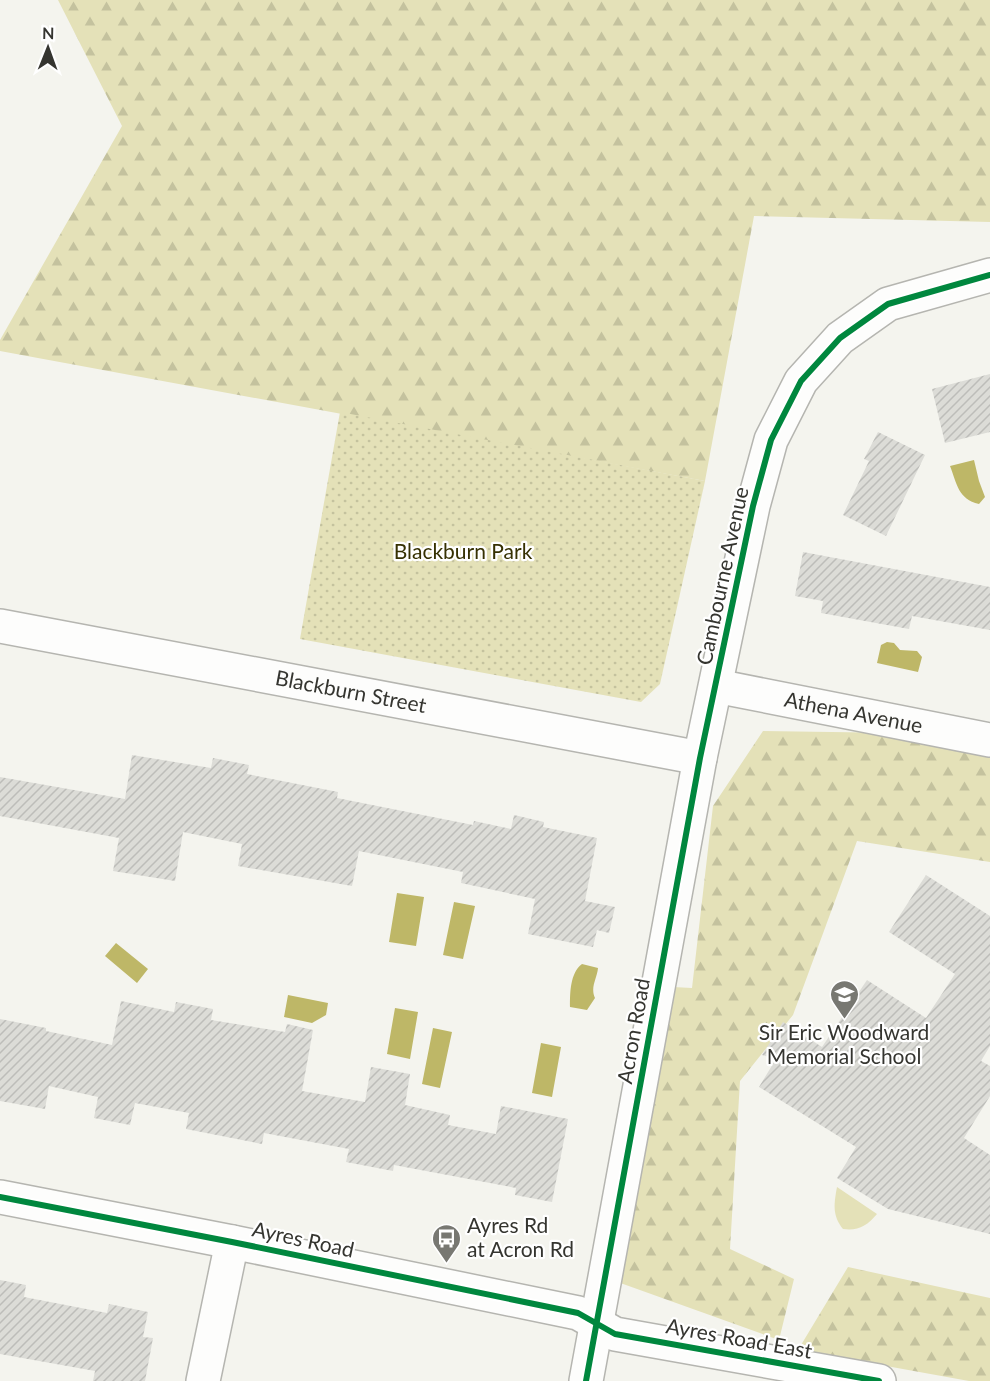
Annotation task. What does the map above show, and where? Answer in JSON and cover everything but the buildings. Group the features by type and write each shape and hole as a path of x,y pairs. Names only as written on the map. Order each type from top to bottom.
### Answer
{"street":[{"name":"Cambourne Avenue","path":"716,686 753,506 771,440 801,381 840,338 888,304 990,275"},
{"name":"Blackburn Street","path":"0,626 700,758"},
{"name":"Athena Avenue","path":"716,686 990,740"},
{"name":"Acron Road","path":"586,1381 700,758 716,686"},
{"name":"Ayres Road","path":"0,1197 578,1313 597,1324"},
{"path":"203,1381 232,1242"},
{"name":"Ayres Road East","path":"597,1324 615,1334 879,1381"}],"green space":[{"path":"58,0 990,0 990,222 754,216 705,481 0,351 0,340 122,126"},
{"name":"Blackburn Park","path":"340,412 705,481 660,684 641,702 300,639"},
{"path":"763,731 900,733 990,752 990,862 857,841 793,1015 740,1081 730,1249 794,1279 779,1340 612,1280 673,987 692,988 713,806"},
{"path":"837,1187 877,1214 862,1227 843,1229 837,1219 835,1209"},
{"path":"848,1267 990,1298 990,1381 969,1381 798,1350"}],"shaded area":[{"path":"974,460 985,497 979,504 962,495 950,466"},
{"path":"887,642 894,643 900,650 917,651 922,657 918,672 877,663 881,645"},
{"path":"397,893 424,897 416,946 389,942"},
{"path":"454,902 475,906 463,959 443,955"},
{"path":"116,943 148,969 137,983 105,956"},
{"path":"582,964 598,968 593,987 595,998 587,1010 570,1007 573,978"},
{"path":"288,995 328,1003 326,1015 312,1023 284,1017"},
{"path":"395,1008 418,1012 410,1059 387,1054"},
{"path":"433,1028 452,1032 440,1088 422,1084"},
{"path":"541,1043 561,1047 552,1097 532,1093"}],"cycle path":[{"path":"586,1381 700,758 753,506 771,440 801,381 840,338 888,304 990,275"},
{"path":"0,1197 578,1313 615,1334 879,1381"}],"place":[{"name":"Sir Eric Woodward Memorial School","path":"844,1020"},
{"name":"Ayres Rd at Acron Rd","path":"446,1264"}]}
